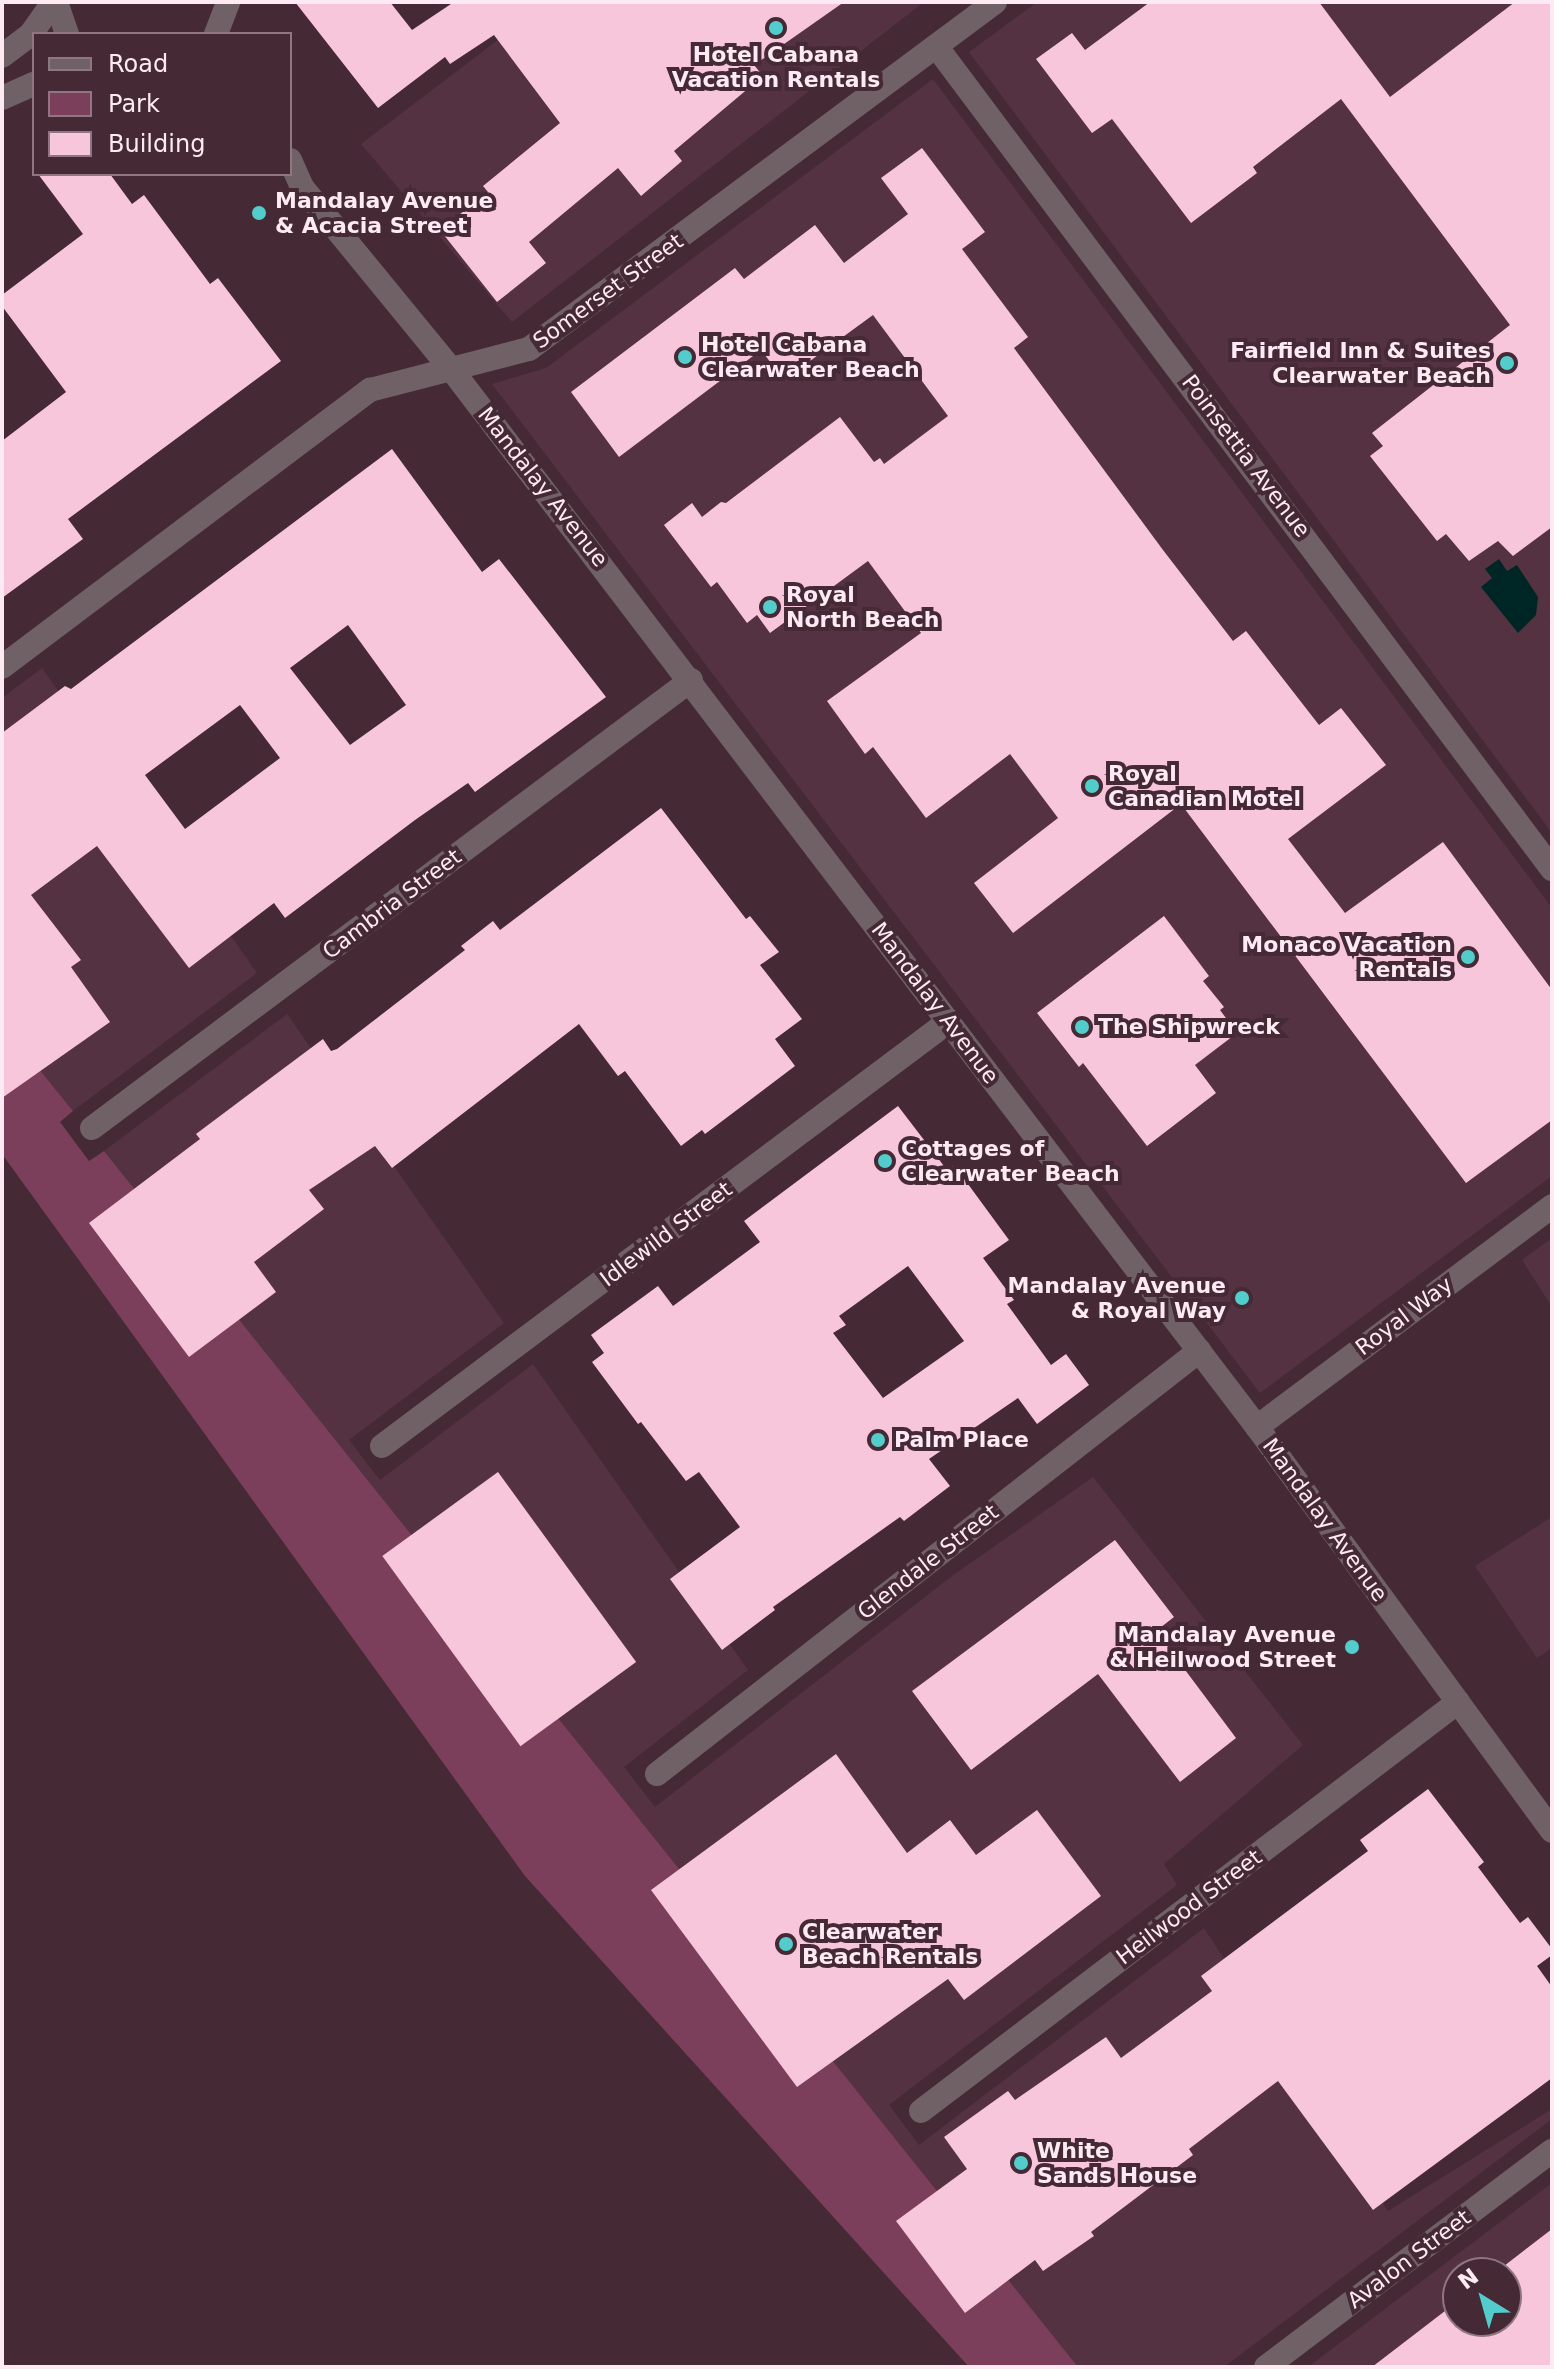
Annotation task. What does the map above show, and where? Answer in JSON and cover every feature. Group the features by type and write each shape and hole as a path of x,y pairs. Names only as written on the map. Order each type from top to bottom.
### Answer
{"street":[{"path":"54,2 66,32"},
{"path":"32,32 54,2"},
{"name":"Somerset Street","path":"2,667 370,390 529,349 995,2"},
{"path":"2,56 32,33"},
{"name":"Poinsettia Avenue","path":"936,46 1552,869"},
{"path":"2,98 32,85"},
{"name":"Mandalay Avenue","path":"292,164 302,187 452,370 691,680 1257,1427 1552,1831"},
{"name":"Mandalay Avenue","path":"283,176 302,187"},
{"name":"Cambria Street","path":"92,1128 691,680"},
{"name":"Idlewild Street","path":"382,1446 949,1021"},
{"name":"Royal Way","path":"1257,1427 1552,1206"},
{"name":"Glendale Street","path":"657,1774 1199,1351"},
{"name":"Heilwood Street","path":"921,2111 1458,1702"},
{"name":"Avalon Street","path":"1266,2367 1552,2151"}],"shaded area":[{"path":"548,2 924,2 512,322 361,144"},
{"path":"1037,2 1552,2 1552,833 969,52"},
{"path":"933,79 1552,908 1552,1176 1260,1393 492,384 546,368"},
{"path":"1499,559 1507,571 1517,565 1538,597 1536,615 1518,633 1481,587 1492,578 1485,569"},
{"path":"42,668 257,973 73,1111 2,1023 2,698"},
{"path":"287,1014 504,1323 349,1440 380,1480 533,1364 748,1670 624,1767 655,1807 952,1576 1093,1477 1303,1745 1164,1864 1177,1885 889,2105 919,2145 1204,1928 1388,2211 1552,2109 1552,2119 1224,2367 1078,2367 104,1151"},
{"path":"1552,1238 1552,1307 1522,1260"},
{"path":"1552,1517 1552,1648 1537,1658 1475,1566"},
{"path":"1552,2183 1552,2367 1308,2367 1442,2266 1442,2337 1522,2337 1522,2257 1454,2257"}],"green space":[{"path":"2,1023 73,1111 60,1122 89,1161 104,1151 1078,2367 969,2367 525,1876 2,1154"}],"building":[{"path":"295,2 390,2 412,30 454,2 844,2 754,65 763,76 674,151 682,161 641,196 618,168 529,242 546,263 497,302 440,230 488,192 483,186 560,123 494,35 450,64 445,57 378,108"},
{"path":"1150,2 1319,2 1390,97 1515,2 1552,2 1552,527 1513,556 1498,541 1469,561 1446,534 1437,541 1370,456 1383,446 1372,433 1510,325 1341,99 1253,167 1257,173 1191,223 1112,119 1092,133 1036,59 1072,33 1085,50"},
{"path":"922,148 985,232 962,249 1028,337 1014,348 1163,550 1233,641 1246,631 1319,725 1341,708 1386,765 1288,839 1345,913 1443,842 1552,990 1552,1120 1466,1183 1181,804 1013,933 974,883 1058,818 1010,754 926,818 873,747 865,754 827,701 921,633 868,561 770,633 757,615 747,623 717,582 711,587 664,525 692,503 702,517 721,502 726,503 840,417 874,462 880,458 884,464 948,416 873,315 784,380 761,350 619,457 571,392 735,268 744,279 815,225 844,263 908,214 881,178"},
{"path":"40,176 111,176 132,204 144,195 210,284 218,278 281,361 68,519 83,539 2,598 2,441 66,392 2,306 2,295 83,234"},
{"path":"392,449 482,572 499,559 606,697 475,792 468,783 285,918 274,903 189,968 97,846 31,895 81,960 71,967 110,1022 2,1098 2,733 65,686 71,689","holes":["348,625 406,705 350,745 290,668","240,705 280,758 185,829 145,775"]},
{"path":"661,808 746,919 750,916 779,952 760,965 802,1019 775,1039 795,1066 705,1134 702,1130 681,1146 625,1071 618,1076 579,1024 392,1168 375,1146 309,1190 324,1209 254,1262 276,1292 189,1357 89,1223 200,1139 196,1134 323,1039 331,1051 337,1049 465,950 461,946 493,921 500,930"},
{"path":"1164,916 1209,976 1203,981 1224,1007 1220,1010 1237,1033 1195,1065 1216,1093 1147,1146 1083,1063 1079,1067 1037,1013"},
{"path":"898,1106 947,1170 954,1165 1009,1240 983,1258 1014,1300 1007,1304 1051,1365 1066,1354 1089,1385 1037,1424 1018,1398 929,1459 950,1486 904,1521 900,1517 773,1607 775,1610 722,1650 670,1579 740,1527 699,1472 686,1481 641,1422 638,1424 592,1362 604,1353 591,1335 658,1286 673,1306 760,1242 744,1221","holes":["908,1266 964,1341 883,1398 833,1333 846,1325 839,1316"]},
{"path":"498,1472 636,1662 520,1746 382,1556"},
{"path":"1115,1540 1174,1617 1156,1631 1236,1738 1180,1782 1098,1674 971,1770 912,1691"},
{"name":"Clearwater Beach Rentals","path":"836,1754 907,1853 950,1820 976,1855 1037,1810 1101,1896 964,2000 948,1979 797,2087 651,1890"},
{"path":"1428,1789 1484,1862 1478,1867 1520,1923 1528,1917 1552,1949 1552,1955 1537,1966 1552,1987 1552,2078 1373,2210 1278,2081 1189,2149 1193,2155 1091,2232 1094,2236 1043,2271 1035,2260 965,2313 896,2221 967,2169 944,2137 1008,2091 1015,2100 1106,2037 1121,2058 1212,1991 1201,1976 1368,1851 1360,1840"},
{"path":"1552,2229 1552,2367 1372,2367 1442,2313 1442,2337 1522,2337 1522,2257 1516,2257"}],"place":[{"name":"Hotel Cabana Vacation Rentals","path":"776,28"},
{"name":"Mandalay Avenue & Acacia Street","path":"259,213"},
{"name":"Hotel Cabana Clearwater Beach","path":"685,357"},
{"name":"Fairfield Inn & Suites Clearwater Beach","path":"1507,363"},
{"name":"Royal North Beach","path":"770,607"},
{"name":"Royal Canadian Motel","path":"1092,786"},
{"name":"Monaco Vacation Rentals","path":"1468,957"},
{"name":"The Shipwreck","path":"1082,1027"},
{"name":"Cottages of Clearwater Beach","path":"885,1161"},
{"name":"Mandalay Avenue & Royal Way","path":"1242,1298"},
{"name":"Palm Place","path":"878,1440"},
{"name":"Mandalay Avenue & Heilwood Street","path":"1352,1647"},
{"name":"Clearwater Beach Rentals","path":"786,1944"},
{"name":"White Sands House","path":"1021,2163"}]}
